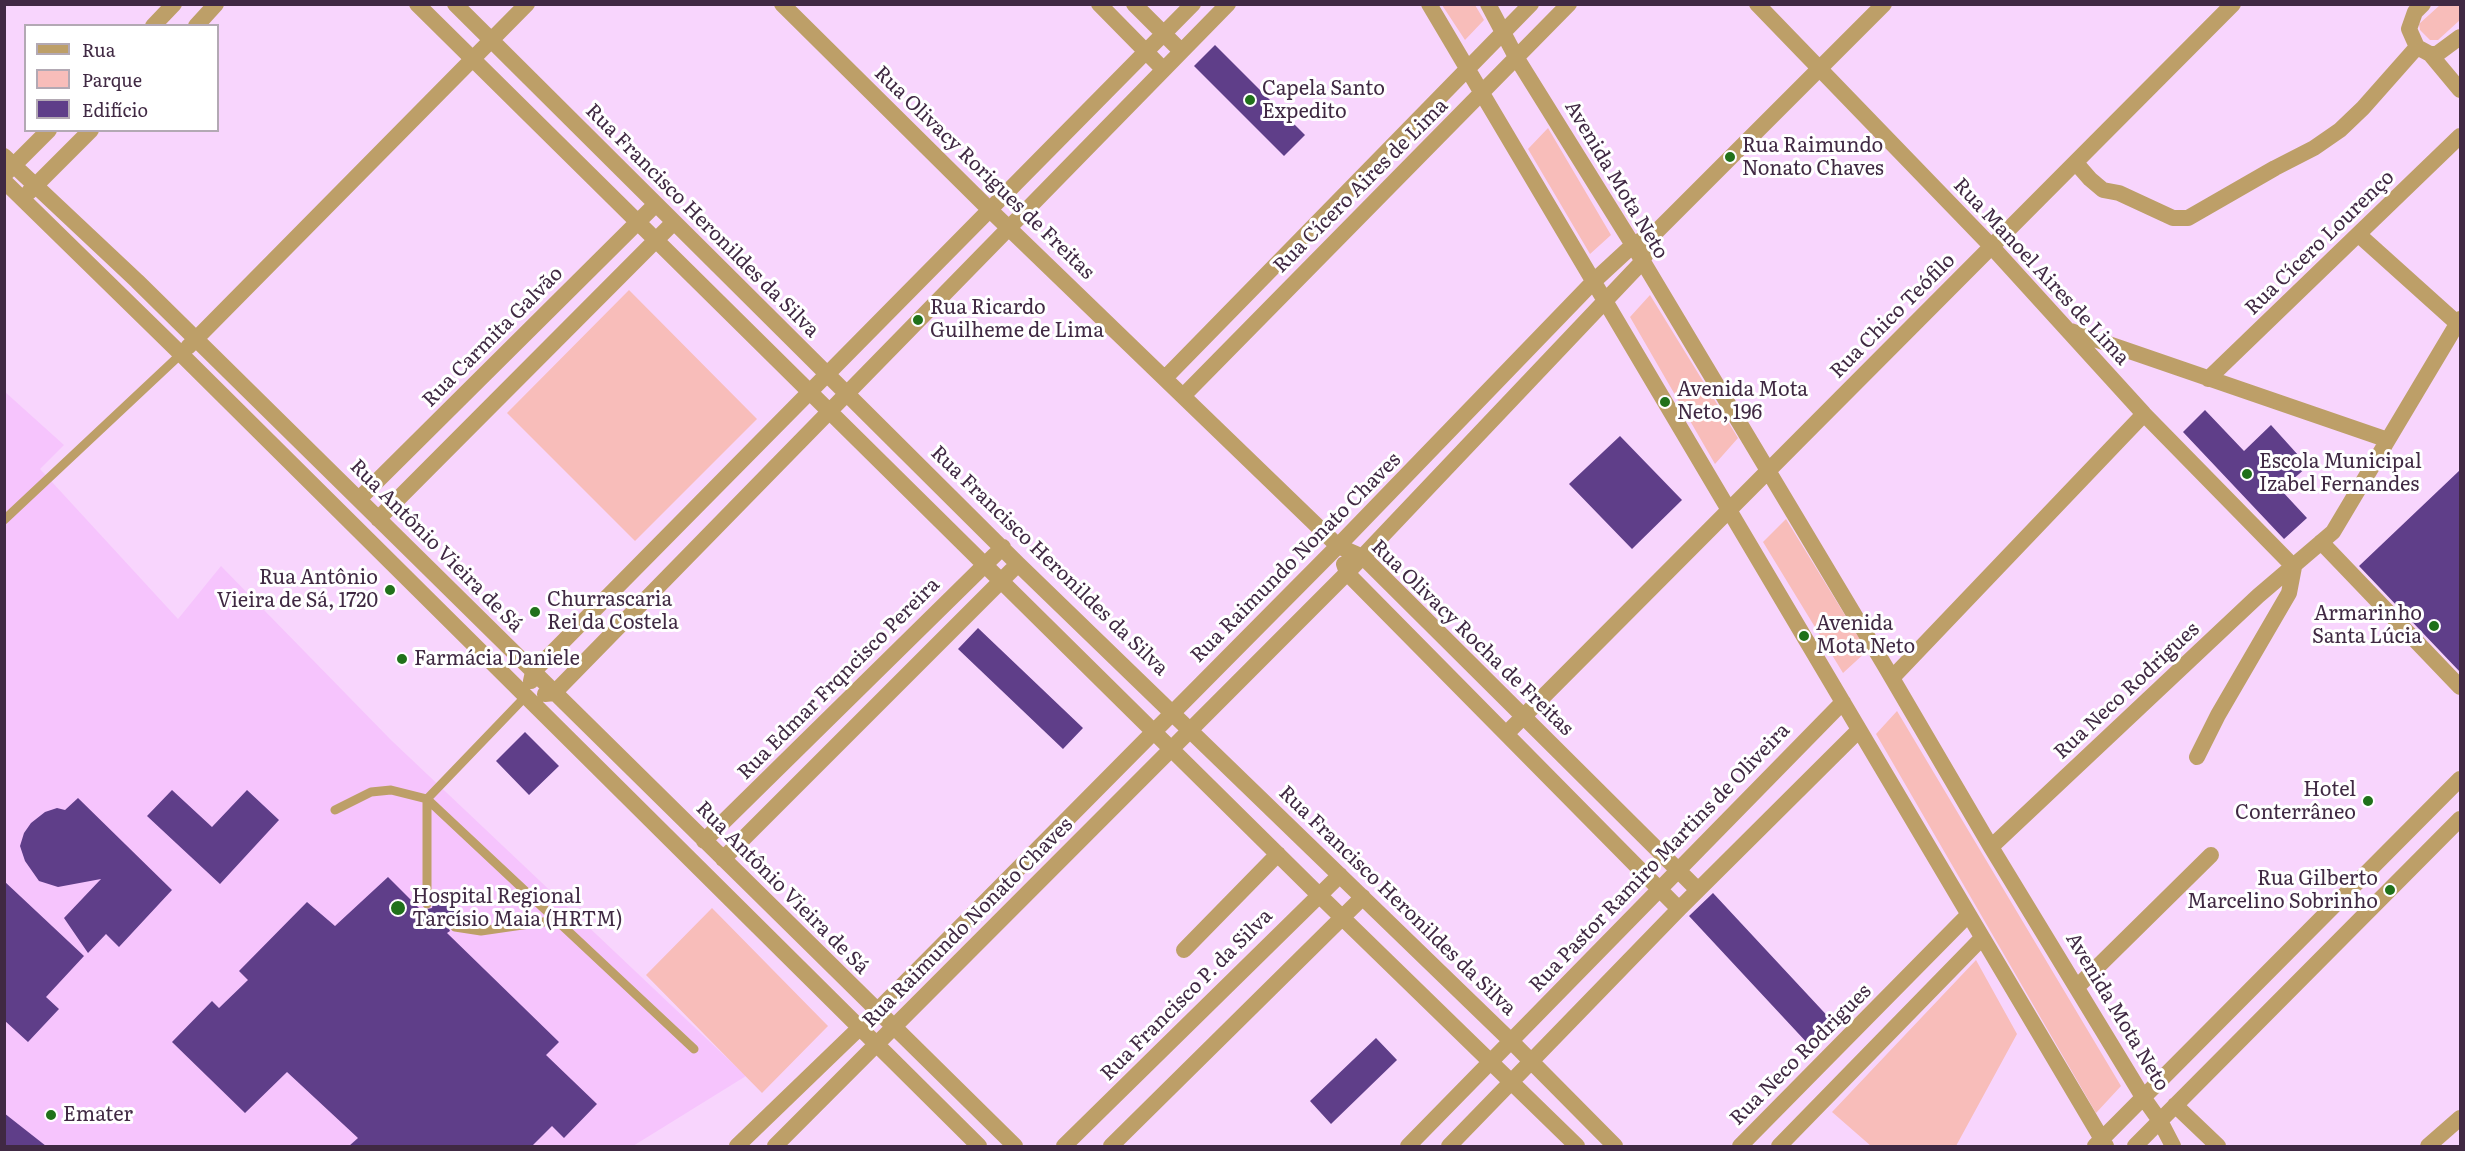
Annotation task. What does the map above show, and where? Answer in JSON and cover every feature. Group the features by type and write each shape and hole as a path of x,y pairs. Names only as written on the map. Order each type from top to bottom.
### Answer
{"street":[{"path":"155,24 174,4"},
{"path":"197,24 216,4"},
{"path":"417,4 1171,750 1577,1146"},
{"name":"Rua Francisco Heronildes da Silva","path":"455,4 1018,564 1191,729 1615,1146"},
{"path":"181,354 527,4"},
{"name":"Rua Olivacy Rorigues de Freitas","path":"783,4 990,210 1338,546"},
{"path":"1099,4 1163,69"},
{"path":"1134,4 1181,51"},
{"path":"526,696 533,672 1193,4"},
{"path":"526,696 554,693 1228,4"},
{"path":"1429,4 1730,509 2101,1144 2143,1097 2460,778"},
{"name":"Avenida Mota Neto","path":"1488,4 1516,57 1633,245 1641,262 1892,678 1990,847 2078,987 2173,1146"},
{"name":"Rua Cícero Aires de Lima","path":"1165,378 1531,4"},
{"name":"Rua Cícero Aires de Lima","path":"1183,396 1569,4"},
{"name":"Rua Manoel Aires de Lima","path":"1757,4 1992,247 2144,414 2294,567"},
{"name":"Rua Raimundo Nonato Chaves","path":"737,1146 877,1011 1154,732 1338,546 1594,281 1633,245 1657,231 1884,4"},
{"name":"Rua Chico Teófilo","path":"1506,733 2233,4"},
{"path":"2423,4 2415,12 2409,29 2423,50 2460,90"},
{"path":"2423,50 2437,54 2460,37"},
{"path":"2076,162 2103,190 2119,192 2173,218 2188,218 2314,148 2340,130 2423,50"},
{"path":"1111,87 1130,104"},
{"path":"540,126 559,108"},
{"path":"8,166 47,132"},
{"path":"22,199 89,132"},
{"name":"Rua Cícero Lourenço","path":"2208,379 2359,236 2460,136"},
{"name":"Rua Antônio Vieira de Sá","path":"8,166 36,186 196,339 1015,1146"},
{"path":"4,181 979,1146"},
{"name":"Rua Carmita Galvão","path":"358,499 639,224 656,204"},
{"path":"1333,206 1351,226"},
{"path":"378,519 674,222"},
{"name":"Rua Raimundo Nonato Chaves","path":"775,1146 1347,573 1641,262 1657,231"},
{"path":"2359,236 2459,322"},
{"name":"Rua Neco Rodrigues","path":"1990,847 2258,596 2333,532 2459,322"},
{"path":"2067,330 2388,440"},
{"path":"1892,678 2144,414"},
{"path":"1458,422 1475,437"},
{"path":"2321,542 2460,687"},
{"name":"Rua Olivacy Rocha de Freitas","path":"1338,546 1363,556 1698,890"},
{"name":"Rua Olivacy Rocha de Freitas","path":"1338,546 1347,573 1679,909"},
{"name":"Rua Edmar Frqncisco Pereira","path":"704,841 1003,547"},
{"path":"723,859 1018,564"},
{"path":"2197,757 2218,715 2289,593 2294,567"},
{"name":"Rua Pastor Ramiro Martins de Oliveira","path":"1408,1146 1842,702"},
{"path":"837,710 854,728"},
{"path":"1449,1146 1679,909 1859,730"},
{"path":"1555,783 1573,765"},
{"path":"2134,1146 2460,819"},
{"path":"1184,950 1278,854"},
{"path":"2078,987 2211,855"},
{"name":"Rua Francisco P. da Silva","path":"1064,1146 1340,875"},
{"path":"1111,1146 1363,897"},
{"name":"Rua Neco Rodrigues","path":"1740,1146 1968,915"},
{"path":"1779,1146 1982,938"},
{"path":"2175,1105 2218,1146"},
{"path":"2428,1146 2460,1118"}],"lane":[{"path":"4,520 181,354"},
{"path":"427,904 428,799 526,696"},
{"path":"335,810 371,792 391,790 428,799 693,1049"},
{"path":"455,927 481,931 557,920"}],"shaded area":[{"path":"4,391 64,445 40,469 178,619 221,566 391,740 746,1076 633,1146 5,1146"}],"green space":[{"path":"1442,5 1475,5 1484,20 1465,40"},
{"path":"2440,5 2460,5 2460,20 2438,40 2430,40 2420,30 2419,24"},
{"path":"1548,128 1611,235 1590,254 1528,149"},
{"path":"629,290 757,419 635,541 507,413"},
{"path":"1650,295 1738,438 1715,464 1630,317"},
{"path":"1786,519 1867,651 1843,673 1763,542"},
{"path":"1897,711 2121,1086 2096,1113 1876,734"},
{"path":"712,908 828,1026 762,1093 646,975"},
{"path":"1976,960 2017,1034 1956,1146 1871,1146 1832,1112"}],"building":[{"name":"Capela Santo Expedito","path":"1215,45 1305,135 1284,156 1194,66"},
{"name":"Escola Municipal Izabel Fernandes","path":"2205,410 2244,451 2271,425 2308,466 2281,490 2307,518 2284,539 2183,432"},
{"path":"1620,436 1682,500 1632,549 1569,484"},
{"name":"Armarinho Santa Lúcia","path":"2460,470 2460,672 2359,566"},
{"path":"978,628 1083,728 1063,749 958,649"},
{"path":"525,732 559,766 529,795 496,761"},
{"path":"172,790 212,827 247,790 279,820 220,884 147,816"},
{"path":"78,798 172,890 119,947 106,934 88,953 64,918 101,879 58,887 39,881 25,861 20,846 24,833 31,823 45,812 57,808 65,810"},
{"path":"388,877 421,910 432,908 434,897 437,894 463,920 450,922 448,927 450,931 447,933 559,1042 546,1055 597,1104 564,1138 552,1126 532,1146 349,1146 358,1138 287,1072 245,1113 172,1042 212,1001 219,1008 248,980 239,971 307,902 335,926"},
{"path":"4,881 84,956 46,997 59,1009 28,1042 4,1020"},
{"path":"1713,893 1834,1023 1810,1046 1689,916"},
{"path":"1376,1038 1397,1060 1331,1124 1310,1101"},
{"path":"4,1113 46,1146 4,1146"}],"place":[{"name":"Capela Santo Expedito","path":"1250,100"},
{"name":"Rua Raimundo Nonato Chaves","path":"1730,157"},
{"name":"Rua Ricardo Guilheme de Lima","path":"918,320"},
{"name":"Avenida Mota Neto, 196","path":"1665,402"},
{"name":"Escola Municipal Izabel Fernandes","path":"2247,474"},
{"name":"Rua Antônio Vieira de Sá, 1720","path":"390,590"},
{"name":"Churrascaria Rei da Costela","path":"535,612"},
{"name":"Armarinho Santa Lúcia","path":"2434,626"},
{"name":"Avenida Mota Neto","path":"1804,636"},
{"name":"Farmácia Daniele","path":"402,659"},
{"name":"Hotel Conterrâneo","path":"2368,801"},
{"name":"Rua Gilberto Marcelino Sobrinho","path":"2390,890"},
{"name":"Hospital Regional Tarcísio Maia (HRTM)","path":"398,908"},
{"name":"Emater","path":"51,1115"}]}
